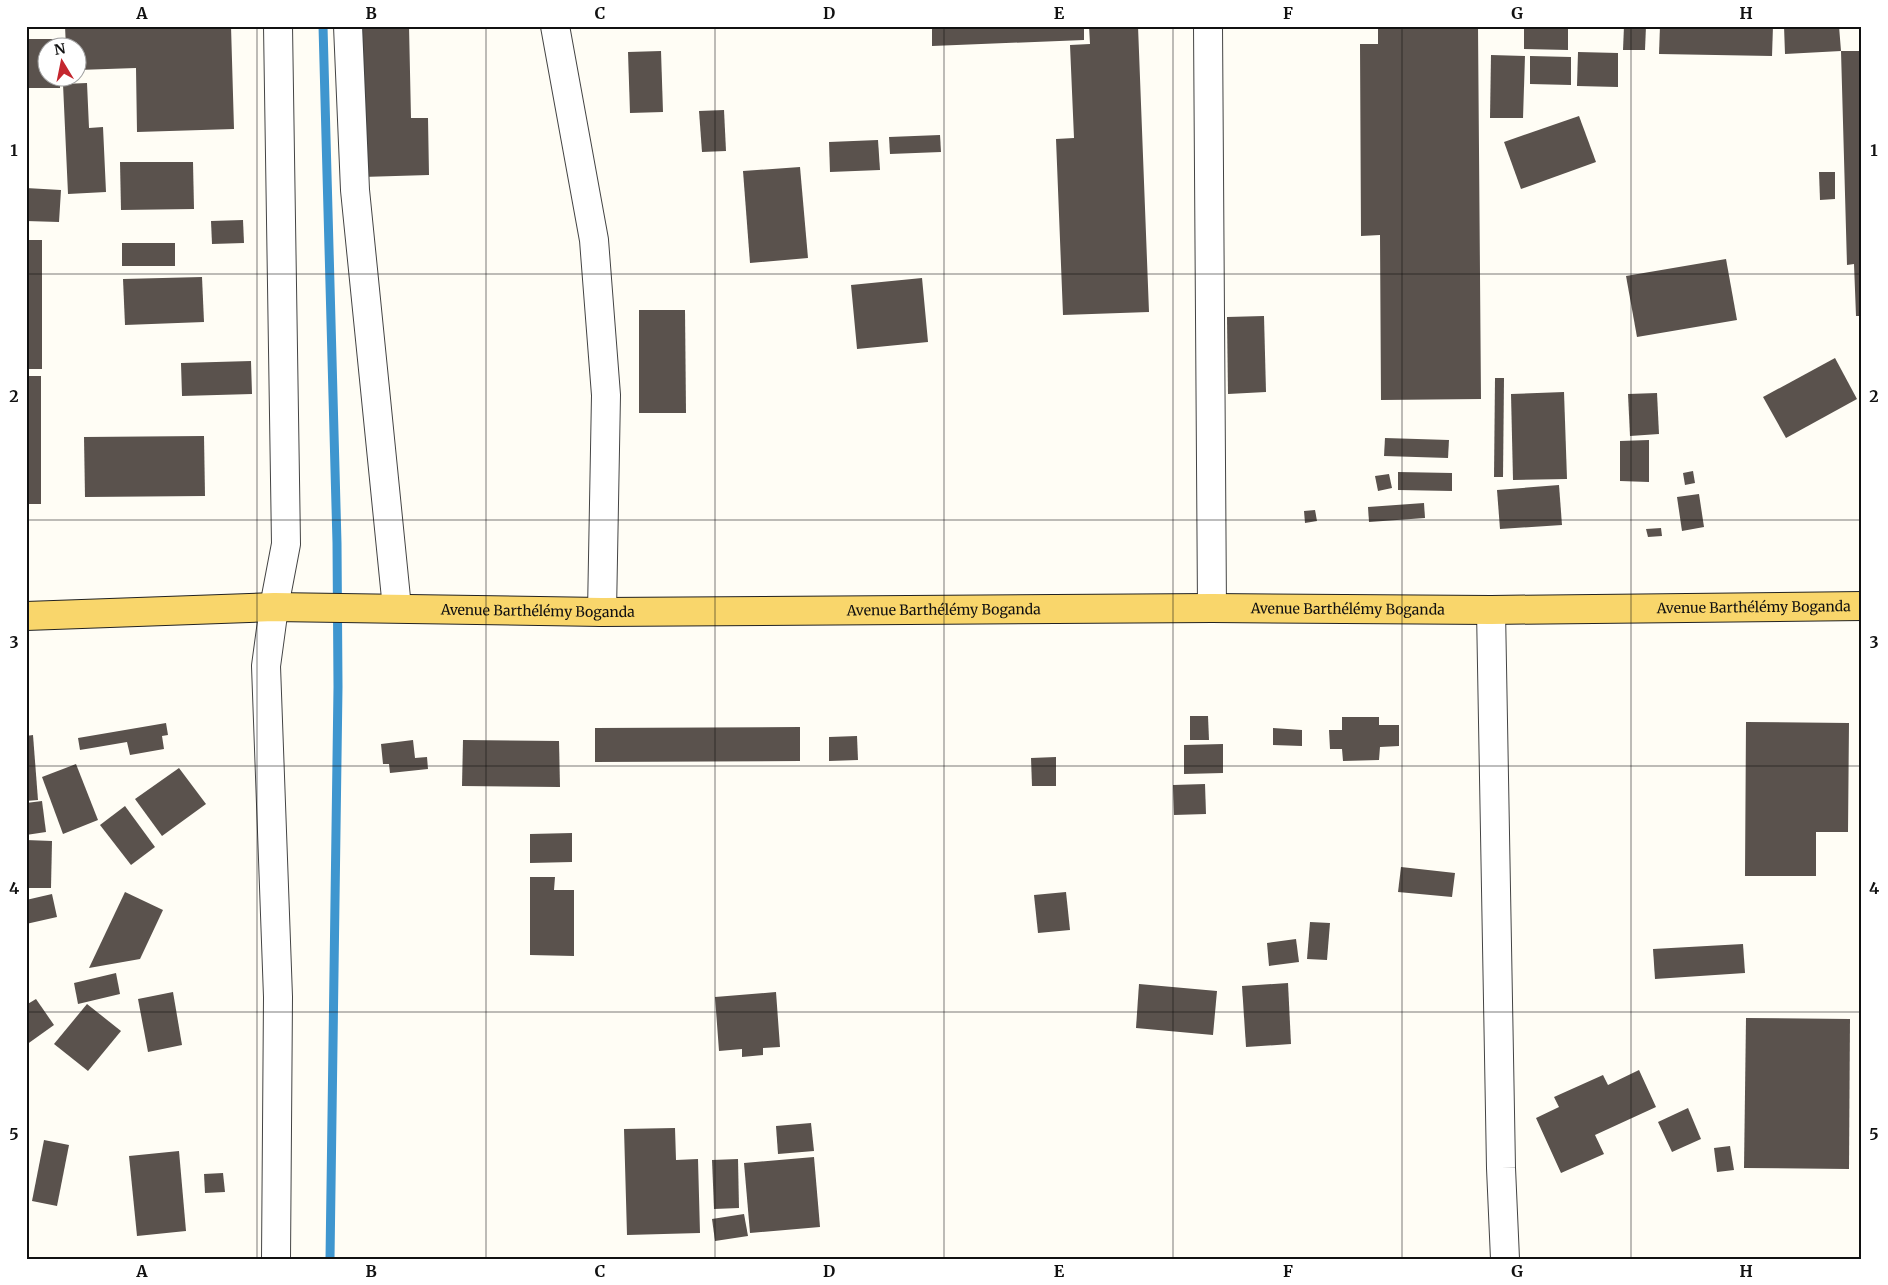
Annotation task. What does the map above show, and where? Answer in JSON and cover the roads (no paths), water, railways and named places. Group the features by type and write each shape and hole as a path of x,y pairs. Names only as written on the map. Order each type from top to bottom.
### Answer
{"main road":[{"name":"Avenue Barthélémy Boganda","path":"26,616 274,607 602,612 1212,608 1491,610 1862,606"}],"street":[{"path":"276,1259 278,997 266,666 274,607 286,544 278,26"},
{"path":"348,26 355,190 397,608"},
{"path":"555,26 596,259 606,395 602,612"},
{"path":"1208,26 1212,608"},
{"path":"1491,610 1501,1168 1505,1259"}],"waterway":[{"path":"323,26 337,543 338,687 330,1259"}]}
